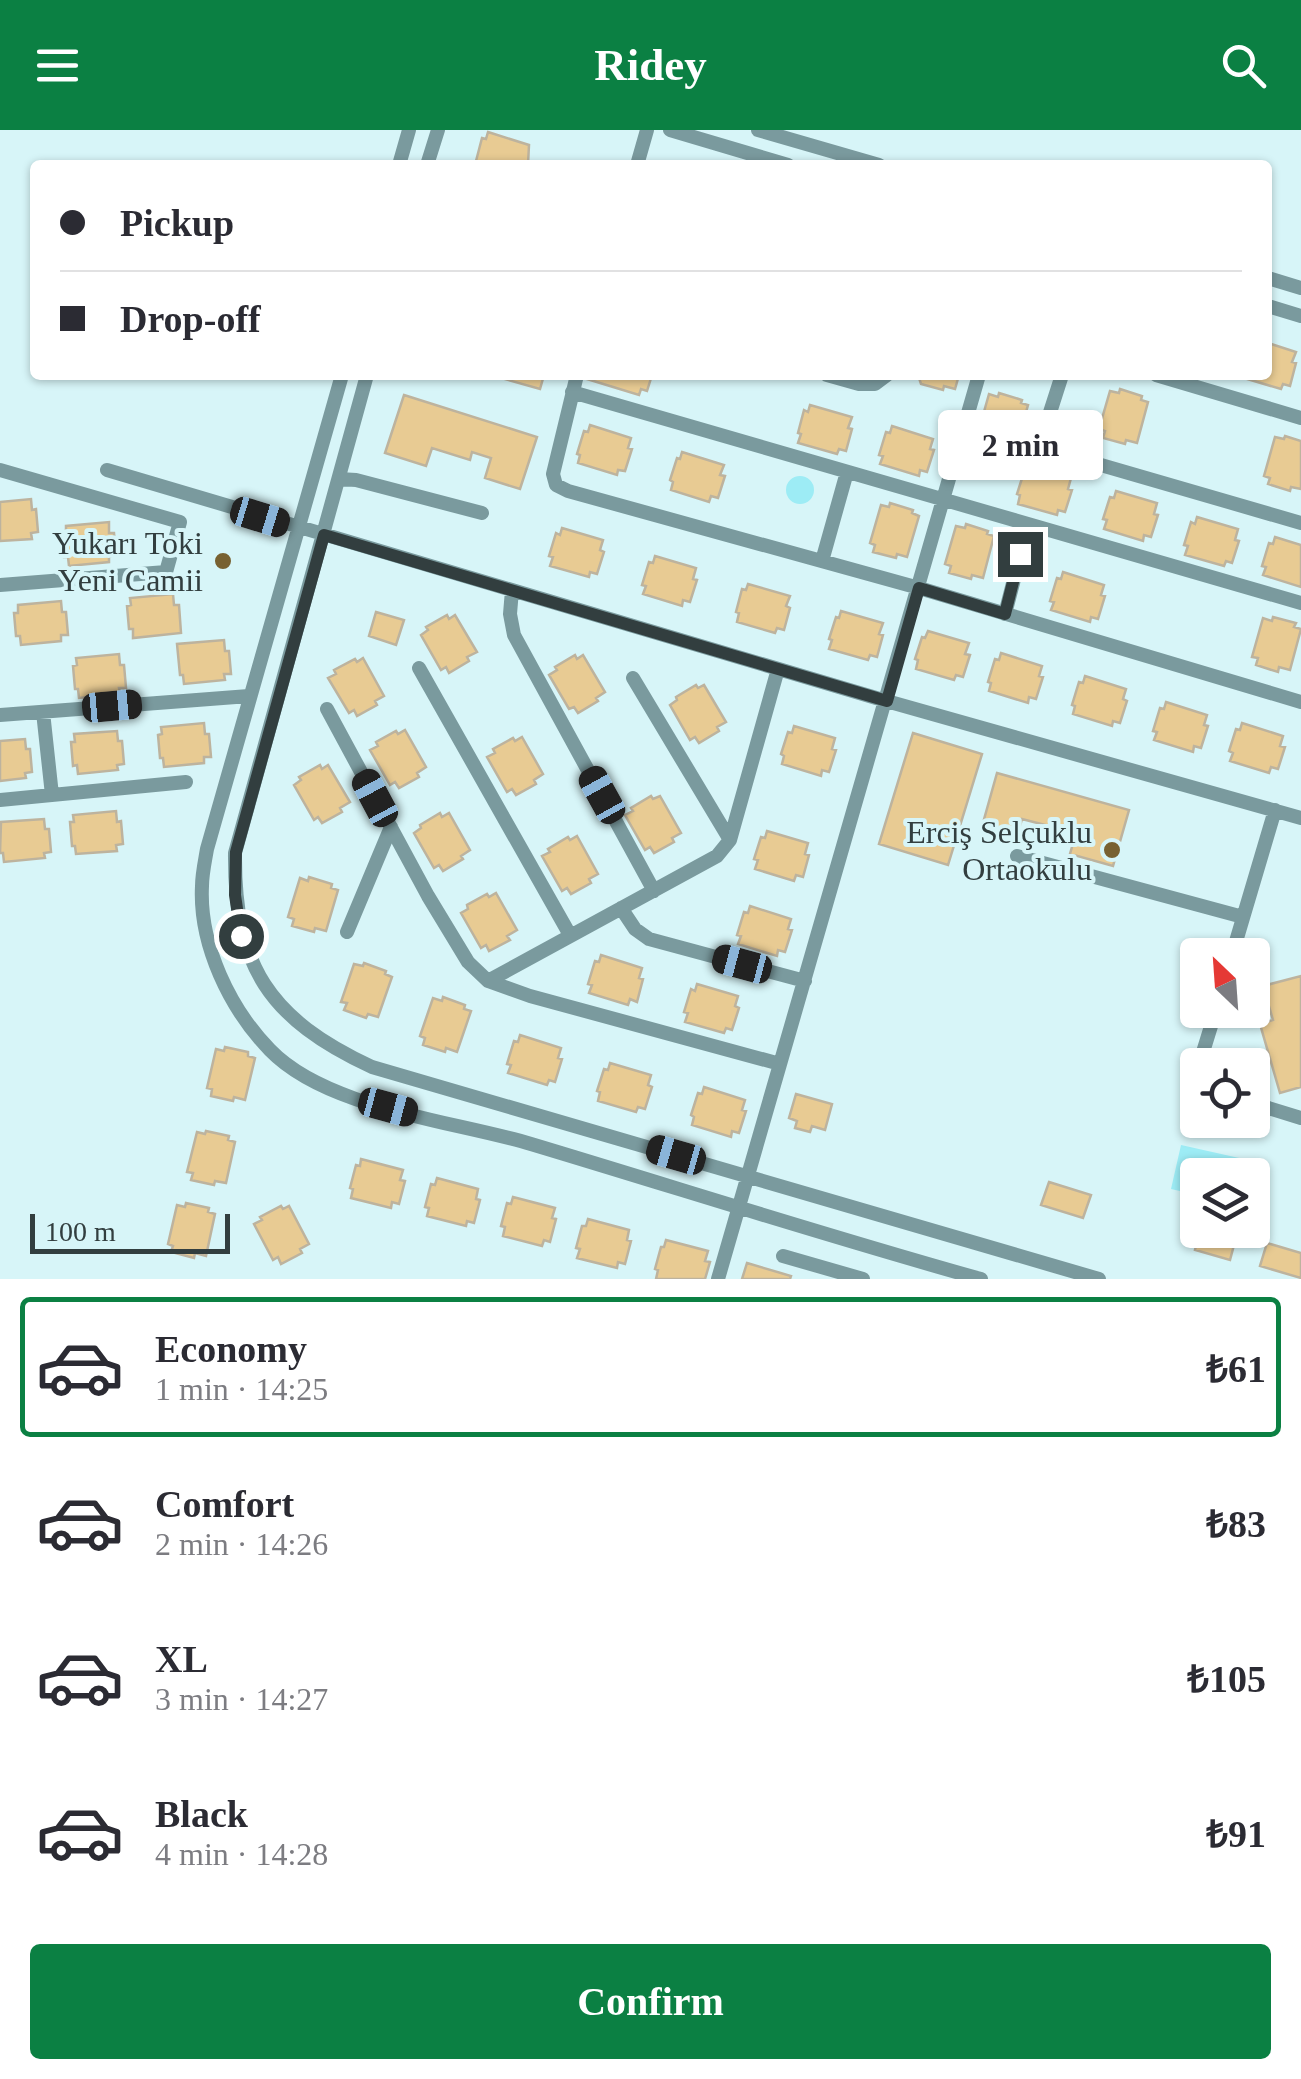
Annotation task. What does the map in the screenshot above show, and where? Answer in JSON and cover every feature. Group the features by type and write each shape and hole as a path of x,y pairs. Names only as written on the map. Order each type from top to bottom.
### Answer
{"street":[{"path":"401,160 409,130"},
{"path":"429,160 438,130"},
{"path":"638,160 647,130"},
{"path":"670,130 771,160"},
{"path":"758,130 862,160"},
{"path":"1272,279 1301,288"},
{"path":"1272,307 1301,316"},
{"path":"340,380 207,849 202,888 208,937 220,976 272,1052 316,1083 354,1098 526,1142 981,1279"},
{"path":"366,380 236,852 235,895 241,936 258,976 288,1015 326,1045 372,1066 1099,1279"},
{"path":"576,380 559,439 553,474 556,485 1300,699"},
{"path":"845,380 875,384 880,380"},
{"path":"718,1279 978,380"},
{"path":"1060,380 1044,428 1049,443 1063,454 1301,523"},
{"path":"1173,380 1301,418"},
{"path":"572,392 1301,602"},
{"path":"0,470 180,522 166,572 0,585"},
{"path":"108,470 887,701 1301,818"},
{"path":"822,561 847,472"},
{"path":"339,479 482,512"},
{"path":"144,512 153,484"},
{"path":"1005,614 1028,525"},
{"path":"512,590 510,614 514,635 654,890"},
{"path":"420,668 570,934"},
{"path":"488,981 717,856 730,840 778,668"},
{"path":"633,678 730,840"},
{"path":"0,715 249,696"},
{"path":"327,709 468,962 488,981 780,1064"},
{"path":"44,712 52,795"},
{"path":"0,800 186,782"},
{"path":"1237,938 1275,810"},
{"path":"348,932 391,828"},
{"path":"1016,856 1244,917"},
{"path":"621,908 634,929 649,939 804,980"},
{"path":"1270,1109 1301,1118"},
{"path":"783,1256 863,1279"}],"shaded area":[{"path":"800,476 810,480 814,490 810,500 800,504 790,500 786,490 790,480"},
{"path":"1181,1145 1239,1158 1180,1158 1180,1191 1171,1189"}],"building":[{"path":"488,132 529,145 528,160 476,160 482,138 486,139"},
{"path":"1272,344 1296,352 1290,386 1283,384 1281,389 1251,380 1272,380"},
{"path":"508,380 543,380 540,389"},
{"path":"590,380 650,380 647,391 641,389 639,395"},
{"path":"920,380 958,380 955,389 921,384"},
{"path":"1120,389 1148,402 1137,443 1103,438 1105,431 1099,429 1110,391 1119,393"},
{"path":"999,393 1028,405 1016,447 982,442 984,435 978,433 989,394 998,397"},
{"path":"404,395 537,437 520,489 485,478 491,458 472,452 470,460 432,448 426,466 385,453"},
{"path":"810,405 852,417 846,451 839,449 837,454 798,443 804,410 808,412"},
{"path":"590,425 631,438 625,471 618,470 617,475 578,463 584,431 588,432"},
{"path":"892,426 933,439 927,472 920,470 919,476 880,464 886,432 890,433"},
{"path":"1275,437 1301,441 1301,489 1291,487 1290,491 1268,484 1270,478 1264,476"},
{"path":"682,452 724,465 718,498 711,496 709,502 671,490 670,480"},
{"path":"1030,466 1071,478 1068,489 1072,490 1065,512 1058,510 1057,515 1018,504 1017,494"},
{"path":"1116,491 1157,503 1154,514 1158,515 1151,537 1144,535 1143,541 1104,529 1107,520 1103,519"},
{"path":"31,499 38,532 31,533 32,539 0,541 0,502"},
{"path":"890,503 913,510 919,516 907,557 873,552 875,545 870,543 881,505 889,507"},
{"path":"1197,517 1238,529 1235,540 1239,541 1232,563 1226,561 1224,566 1185,555 1191,522 1195,524"},
{"path":"109,522 116,556 109,556 109,562 69,566 62,534 66,533 66,526"},
{"path":"966,524 994,536 983,578 949,573 951,566 945,564 956,526 965,528"},
{"path":"562,528 603,540 600,550 604,552 597,574 590,572 589,577 550,566 556,533 560,535"},
{"path":"1275,537 1301,545 1301,587 1263,575 1269,543 1273,544"},
{"path":"655,556 696,568 693,579 697,580 690,602 683,600 682,606 643,594 649,562 653,563"},
{"path":"1063,572 1104,585 1098,619 1091,617 1090,622 1051,610 1057,578 1061,579"},
{"path":"748,584 790,596 784,630 777,628 775,633 737,622 742,589 746,590"},
{"path":"173,594 174,605 179,605 181,633 133,638 127,606 131,605 130,598"},
{"path":"61,601 68,635 61,635 61,641 21,645 14,613 18,613 18,605"},
{"path":"841,611 883,623 877,657 870,655 868,660 829,649 829,639"},
{"path":"376,612 404,620 396,645 369,636"},
{"path":"447,615 449,619 455,615 477,652 449,673 446,667 441,670 421,635 428,630 426,627"},
{"path":"1273,617 1296,623 1294,627 1301,629 1290,670 1279,667 1278,672 1256,665 1258,658 1252,657 1263,618 1272,621"},
{"path":"928,631 969,643 965,654 970,655 963,677 956,675 954,680 916,669 915,659"},
{"path":"224,640 231,674 224,674 225,680 184,684 177,644"},
{"path":"1001,653 1042,666 1036,699 1029,697 1028,703 989,691 995,659 999,660"},
{"path":"119,654 126,688 119,688 120,694 79,698 73,666 77,665 76,658"},
{"path":"575,655 577,659 583,655 605,692 578,713 574,707 569,709 549,675"},
{"path":"363,658 384,696 375,701 377,705 357,716 354,710 349,713 328,678 336,674 334,670"},
{"path":"1085,676 1126,689 1123,699 1127,701 1120,723 1113,721 1112,726 1073,714 1079,682 1083,683"},
{"path":"696,685 704,685 726,722 699,743 695,737 690,740 670,705"},
{"path":"1166,702 1207,715 1201,748 1194,746 1193,752 1154,740 1160,708 1164,709"},
{"path":"204,723 211,757 204,757 204,763 164,767 158,735 162,734 161,727"},
{"path":"1242,723 1283,736 1280,746 1285,747 1278,769 1271,767 1269,773 1230,761 1233,753 1229,751"},
{"path":"794,726 835,738 832,749 836,750 829,772 822,770 821,776 782,764 781,754"},
{"path":"405,730 426,767 417,773 419,777 399,788 395,782 390,785 370,750 378,746 376,742"},
{"path":"117,731 124,764 117,765 118,770 78,774 77,765 73,766 74,734"},
{"path":"913,733 982,754 948,865 879,844"},
{"path":"522,737 543,774 534,780 536,784 516,795 512,789 507,792 487,757 495,753 493,749"},
{"path":"25,739 32,772 25,773 26,778 0,781 0,741"},
{"path":"320,765 322,769 328,765 350,802 340,808 342,812 322,823 318,817 314,820 294,785 301,780 299,777"},
{"path":"997,773 1129,810 1113,866 1070,854 1076,833 1022,819 1018,833 983,823"},
{"path":"651,796 660,796 681,833 672,838 674,842 654,853 650,847 645,850 625,815"},
{"path":"116,811 123,844 116,845 117,851 76,854 70,822 74,822 73,815"},
{"path":"440,813 442,817 449,813 470,850 443,871 439,865 434,868 414,833"},
{"path":"44,819 51,852 44,853 45,858 4,862 0,853 1,822"},
{"path":"767,831 808,843 803,877 796,875 794,881 755,869 758,860 754,859"},
{"path":"577,836 598,874 589,879 591,883 571,894 567,888 562,891 542,856 568,837 570,840"},
{"path":"309,877 332,884 331,888 338,890 326,931 292,926 294,919 288,917 300,878 308,881"},
{"path":"496,893 517,930 507,936 510,940 489,951 486,945 481,948 461,913 468,909 467,905"},
{"path":"750,906 791,919 785,952 778,950 777,956 738,944 744,912 748,913"},
{"path":"601,955 642,968 637,1002 630,999 628,1005 589,993 595,961 599,962"},
{"path":"364,963 392,977 378,1017 368,1014 366,1018 344,1010 347,1003 341,1002 354,964"},
{"path":"1301,976 1301,1087 1280,1093 1261,1028 1270,1028 1273,1020 1270,984"},
{"path":"697,984 738,996 735,1006 739,1008 732,1030 726,1028 724,1033 685,1022 691,989 695,991"},
{"path":"443,997 471,1011 457,1052 423,1045 425,1038 420,1036 433,998 442,1001"},
{"path":"520,1035 561,1048 555,1082 549,1080 547,1085 508,1073 514,1041 518,1042"},
{"path":"225,1047 248,1052 248,1056 255,1058 245,1100 211,1096 212,1089 207,1088 216,1049 224,1051"},
{"path":"610,1063 651,1075 648,1085 652,1087 645,1109 638,1107 636,1112 598,1101 597,1091"},
{"path":"704,1087 745,1100 739,1133 732,1131 731,1137 692,1125 691,1115"},
{"path":"796,1094 832,1104 825,1130 812,1126 810,1132 795,1128 797,1121 789,1118"},
{"path":"197,1132 229,1136 228,1140 235,1142 226,1183 215,1181 214,1185 191,1180 193,1173 187,1172"},
{"path":"361,1159 403,1170 400,1180 405,1181 399,1204 392,1202 391,1208 351,1198 350,1188"},
{"path":"437,1178 478,1189 476,1199 480,1200 474,1223 467,1221 466,1226 427,1216 429,1208 425,1207 431,1184 435,1185"},
{"path":"1049,1182 1091,1195 1083,1218 1041,1205"},
{"path":"513,1197 555,1208 550,1242 544,1240 542,1246 503,1236 505,1227 501,1226 507,1203 511,1204"},
{"path":"186,1203 209,1208 208,1212 215,1214 206,1256 195,1253 194,1258 171,1252 173,1246 168,1244 177,1205 185,1207"},
{"path":"281,1206 289,1206 309,1244 300,1249 302,1253 281,1264 278,1257 273,1260 254,1224"},
{"path":"588,1219 629,1230 627,1240 631,1241 625,1264 618,1262 617,1268 577,1258 582,1226 586,1226"},
{"path":"666,1240 708,1251 705,1261 710,1262 705,1279 656,1279 655,1269"},
{"path":"1270,1244 1301,1253 1301,1278 1260,1266"},
{"path":"1196,1248 1233,1248 1230,1260"},
{"path":"747,1263 791,1276 790,1279 742,1279"}],"place":[{"name":"Yukarı Toki Yeni Camii","path":"223,561"},
{"name":"Erciş Selçuklu Ortaokulu","path":"1112,850"}],"route":[{"path":"241,936 235,895 236,852 324,535 887,701 919,588 1005,614 1020,554"}]}
